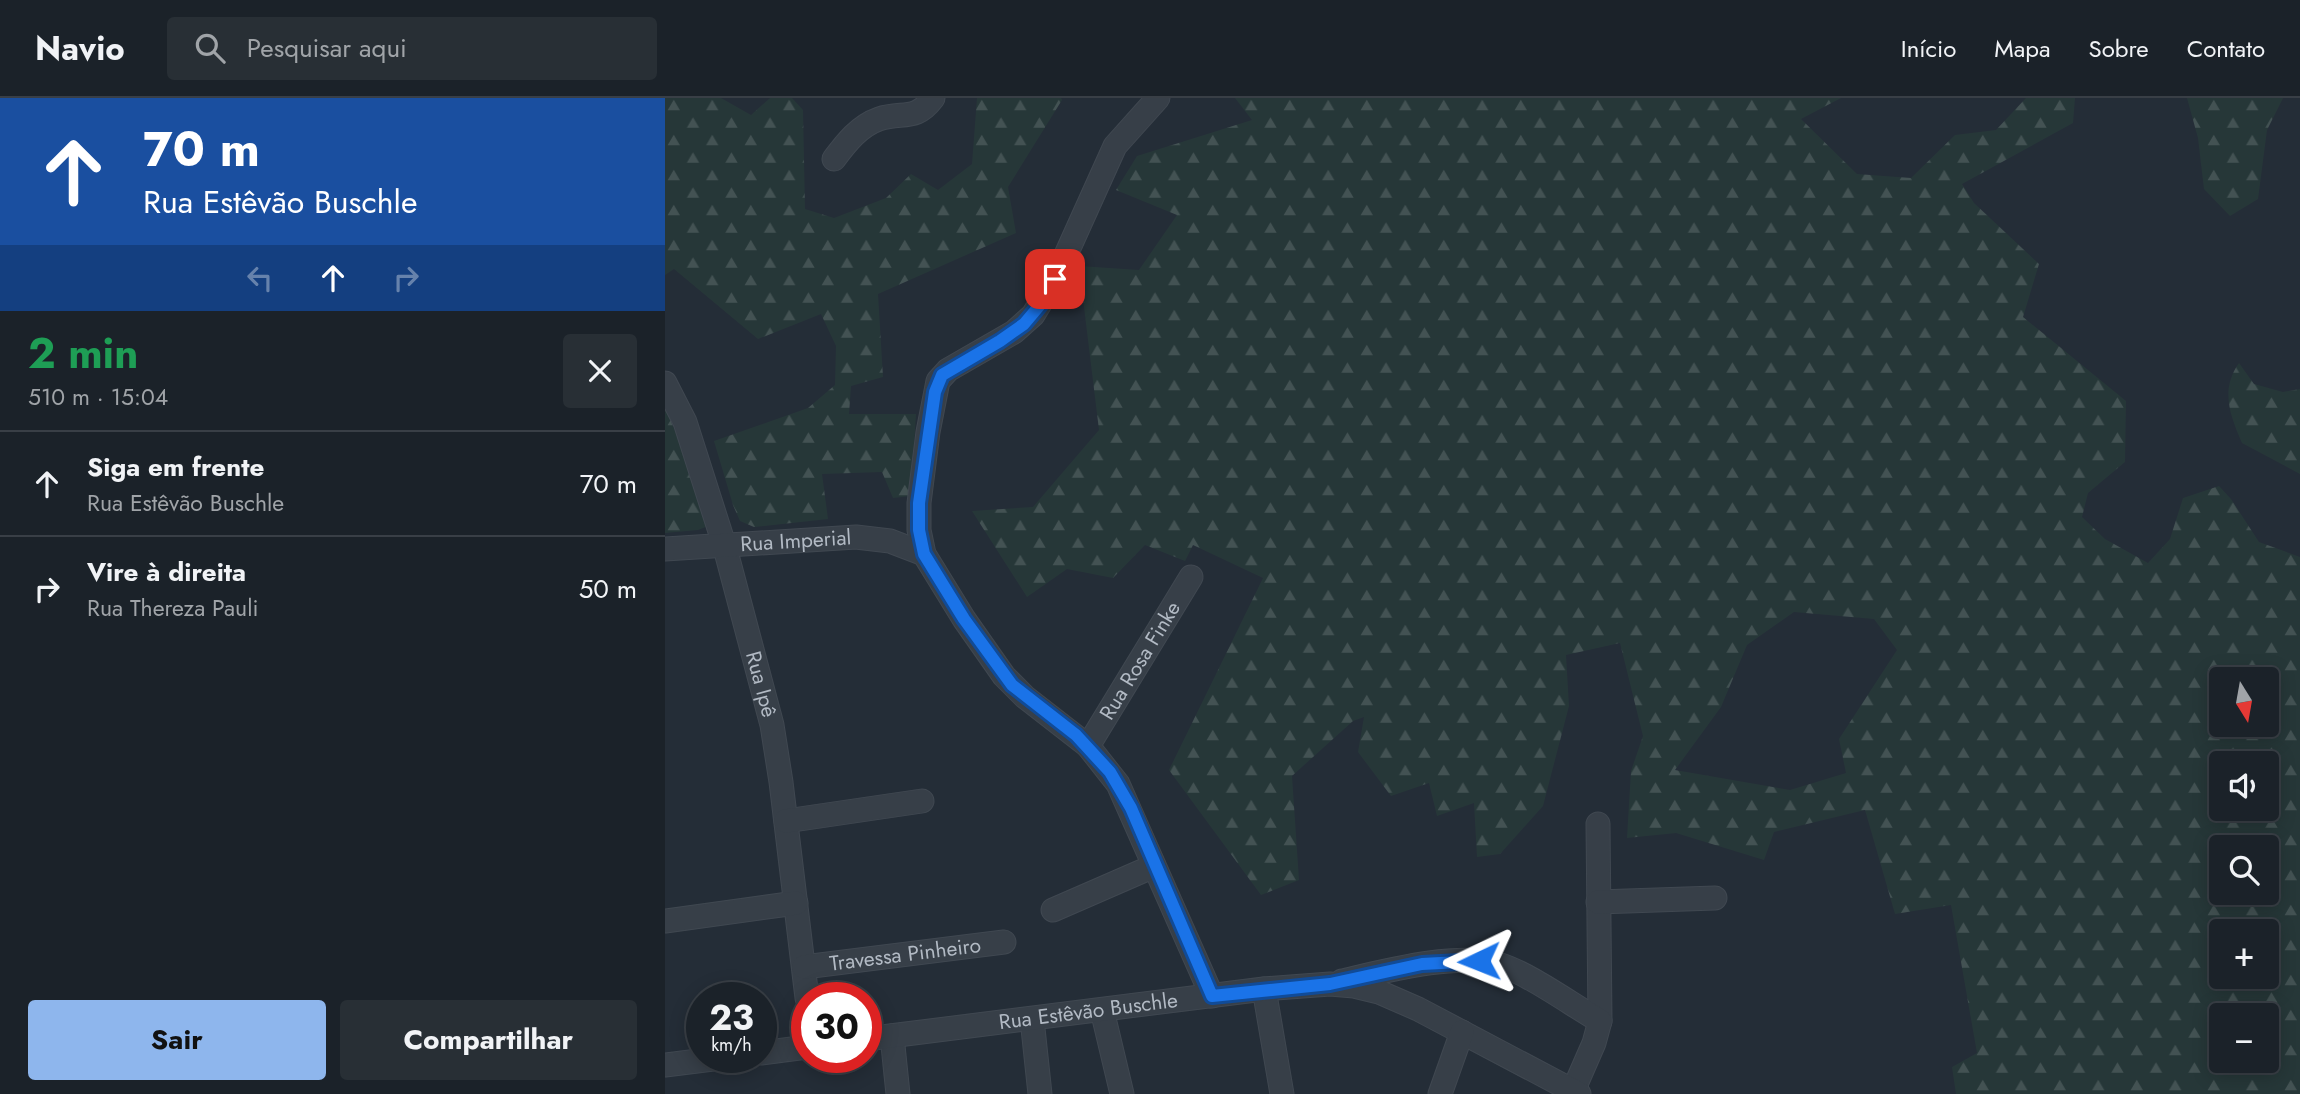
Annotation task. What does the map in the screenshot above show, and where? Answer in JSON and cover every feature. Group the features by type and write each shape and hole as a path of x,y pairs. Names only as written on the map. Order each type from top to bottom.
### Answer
{"street":[{"path":"834,159 853,136 870,124 884,118 918,113 933,98"},
{"path":"1158,98 1115,146 1055,279 1033,315 1014,332 948,370 938,381 931,409 919,503 919,530 924,554 964,619 1012,685 1088,746 1110,772 1125,796 1212,996"},
{"name":"Rua Ipê","path":"665,383 685,422 724,544 772,726 805,982"},
{"name":"Rua Imperial","path":"665,549 830,537 875,538 924,554"},
{"name":"Rua Rosa Finke","path":"1088,746 1191,577"},
{"path":"786,821 922,801"},
{"path":"1576,1092 1600,1021 1598,824"},
{"path":"1053,910 1154,866"},
{"path":"1598,902 1715,898"},
{"path":"665,921 796,903"},
{"name":"Travessa Pinheiro","path":"804,967 1004,942"},
{"path":"1330,984 1422,964 1490,962 1519,973 1600,1021"},
{"name":"Rua Estêvão Buschle","path":"882,1038 1264,989 1330,984 1379,992 1418,1009 1576,1092"},
{"path":"1264,989 1282,1094"},
{"path":"1102,1010 1122,1094"},
{"path":"1032,1019 1040,1094"},
{"path":"1440,1094 1462,1032"},
{"path":"892,1036 898,1094"},
{"path":"665,1065 686,1062"}],"green space":[{"path":"665,98 721,98 751,115 770,98 792,98 803,110 805,209 834,218 886,198 911,174 938,190 972,164 977,98 1061,98 1008,187 1016,233 878,294 883,377 851,386 849,414 916,414 911,496 893,498 882,472 822,474 828,519 754,527 740,521 714,441 808,408 835,385 836,346 821,314 758,339 674,269 665,275"},
{"path":"1235,98 1841,98 1801,119 1857,174 1911,178 1955,135 1996,130 2026,98 2075,98 2073,123 1962,184 1974,203 2039,264 2023,317 2126,401 2125,462 2088,493 2082,517 2105,539 2148,563 2170,539 2183,498 2219,486 2231,499 2259,542 2300,557 2300,1094 1956,1094 1952,1067 1977,1053 1951,905 1895,914 1865,810 1774,832 1764,860 1676,833 1627,838 1631,771 1643,736 1620,643 1566,655 1569,706 1543,806 1500,854 1477,857 1474,803 1437,816 1429,783 1391,796 1358,752 1364,717 1353,721 1292,776 1299,880 1261,895 1169,770 1263,578 1193,545 1185,561 1145,545 1113,578 1067,569 1027,597 972,511 1033,507 1099,430 1079,266 1139,270 1177,215 1116,190 1137,156 1252,120","holes":["1794,612 1874,619 1897,650 1839,739 1846,773 1790,790 1675,770 1721,707 1747,645"]},
{"path":"2187,98 2283,98 2267,130 2258,199 2230,216 2204,189 2198,138"},
{"path":"2239,363 2254,384 2283,392 2300,389 2300,474 2242,443 2231,413 2228,393 2233,373"},
{"path":"665,406 708,515 708,526 698,530 665,533"}],"route":[{"path":"1055,279 1040,305 1024,324 942,375 935,392 927,432 919,503 919,530 924,554 964,619 1012,685 1076,735 1110,772 1131,808 1212,996 1330,984 1422,964 1479,961"}]}
